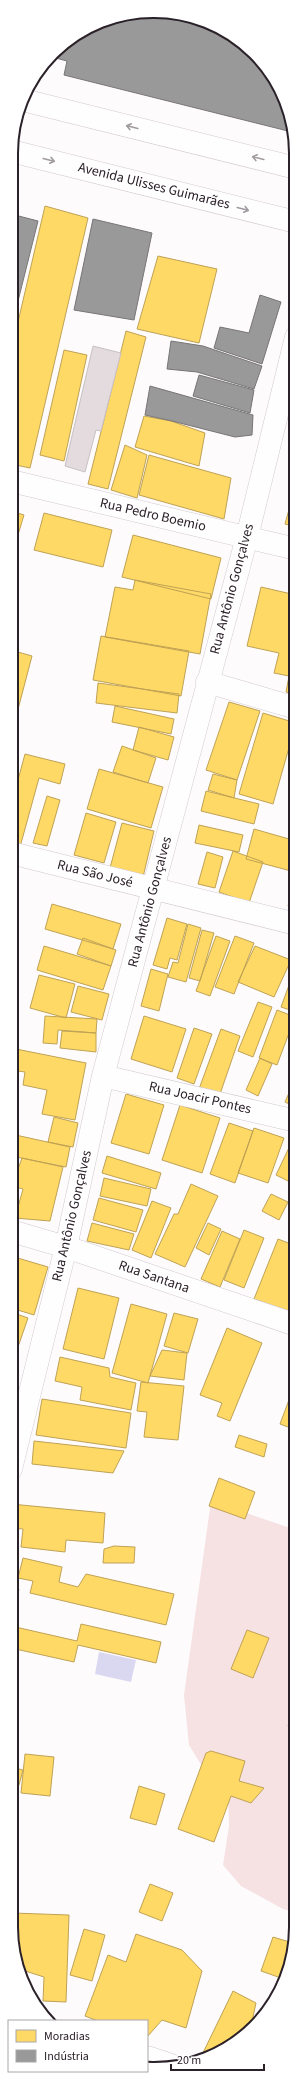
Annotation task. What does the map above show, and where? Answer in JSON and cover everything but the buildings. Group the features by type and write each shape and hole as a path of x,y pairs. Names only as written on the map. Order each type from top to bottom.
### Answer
{"street":[{"path":"28,101 289,166"},
{"name":"Avenida Ulisses Guimarães","path":"18,153 289,220"},
{"name":"Rua Antônio Gonçalves","path":"18,1441 66,1247 103,1076 154,889 207,682 247,537 289,366"},
{"name":"Rua Pedro Boemio","path":"18,483 289,547"},
{"path":"207,682 289,706"},
{"name":"Rua São José","path":"18,855 289,922"},
{"name":"Rua Joacir Pontes","path":"103,1076 289,1119"},
{"name":"Rua Santana","path":"18,1233 66,1247 289,1323"},
{"path":"148,2057 161,2062"}],"shaded area":[{"path":"211,1501 289,1528 289,1911 241,1886 223,1865 229,1826 228,1791 205,1771 189,1745 184,1695"}],"water":[{"path":"99,1652 136,1660 131,1682 95,1674"}]}
